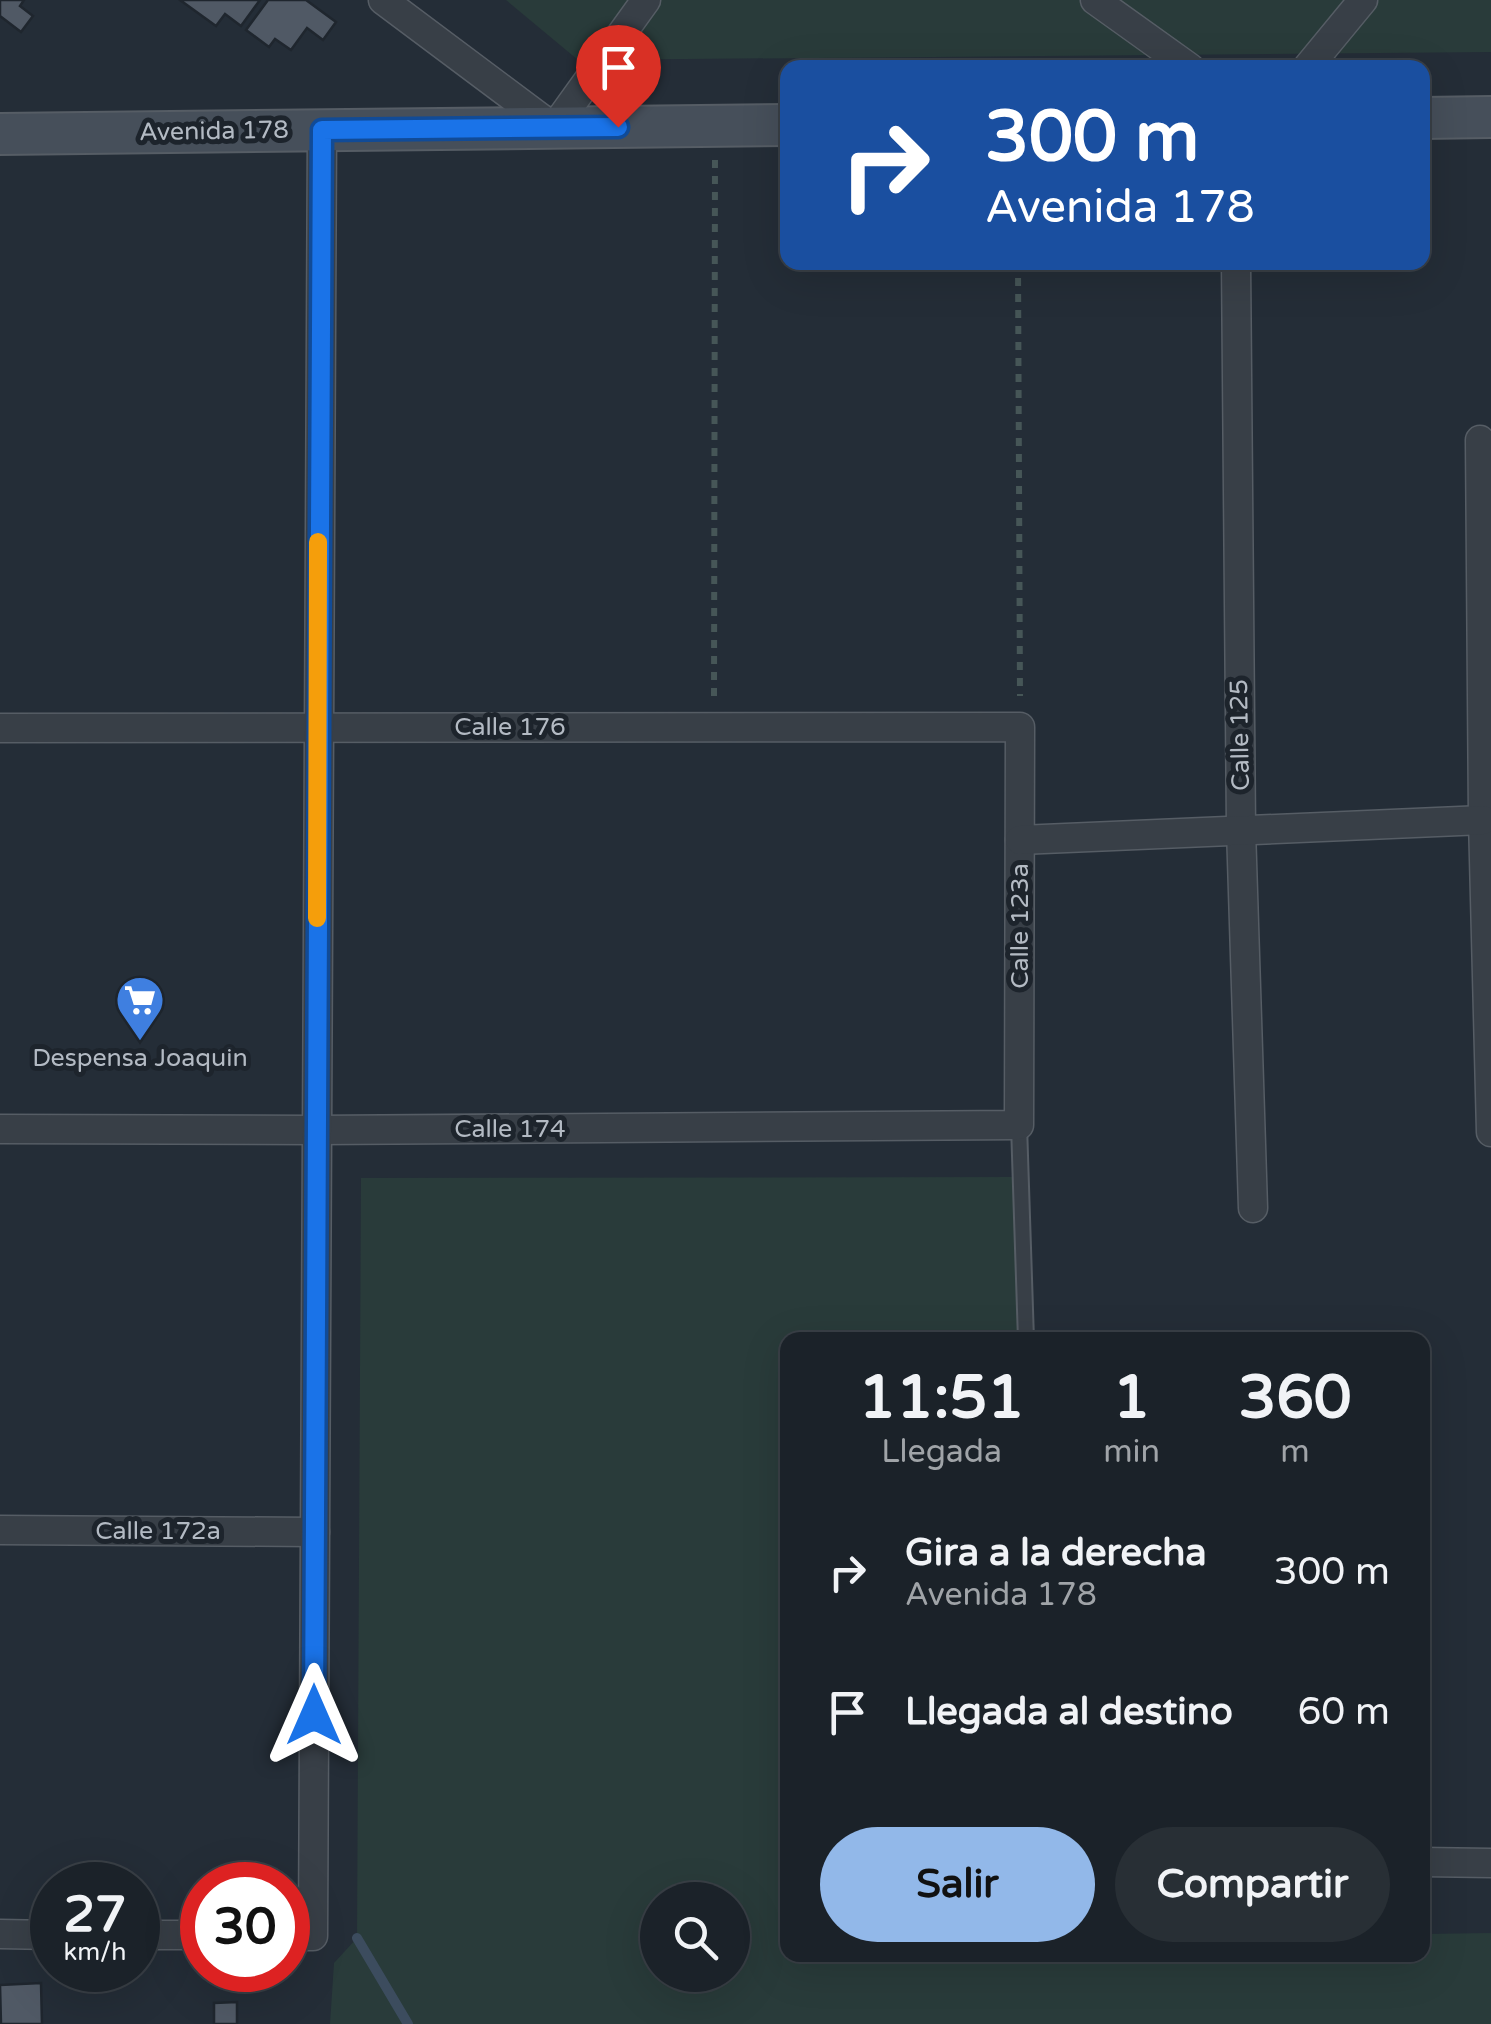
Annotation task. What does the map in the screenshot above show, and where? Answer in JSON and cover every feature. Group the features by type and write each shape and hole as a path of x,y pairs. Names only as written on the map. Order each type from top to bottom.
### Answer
{"main road":[{"path":"1430,118 1491,117"},
{"name":"Avenida 178","path":"0,134 780,125"}],"street":[{"path":"383,0 554,128 646,0"},
{"path":"1095,0 1179,60"},
{"path":"1314,60 1363,0"},
{"path":"303,1862 315,1532 322,130"},
{"name":"Calle 125","path":"1236,270 1241,829 1252,1208"},
{"path":"1480,440 1486,590 1483,820 1491,1132"},
{"name":"Calle 176","path":"0,728 1020,726"},
{"name":"Calle 123a","path":"1020,726 1020,1125"},
{"path":"1020,840 1483,820"},
{"name":"Calle 174","path":"0,1128 1020,1125"},
{"name":"Calle 172a","path":"0,1530 315,1532"},
{"path":"1430,1862 1491,1863"},
{"path":"0,1934 30,1935"}],"lane":[{"path":"1020,1125 1026,1332"}],"path":[{"path":"714,728 715,126"},
{"path":"1018,270 1020,726"}],"shaded area":[{"path":"506,0 1491,0 1491,52 578,60"},
{"path":"1024,1177 1019,1332 780,1332 780,1962 1430,1962 1430,1934 1491,1933 1491,2024 330,2024 334,1963 357,1938 361,1178"}],"building":[{"path":"0,0 24,0 20,6 33,16 21,32 0,16"},
{"path":"180,0 260,0 241,26 225,14 216,26"},
{"path":"268,0 306,0 336,22 323,40 307,28 291,50 275,39 269,47 246,30"},
{"path":"30,1984 30,1992 41,1992 42,2024 1,2024 0,1985"},
{"path":"237,2002 237,2024 214,2024 214,2003"}],"waterway":[{"path":"357,1938 408,2024"}],"slow traffic":[{"path":"317,918 318,542"}],"place":[{"name":"Despensa Joaquin","path":"140,1042"}],"route":[{"path":"314,1715 322,130 618,127"}]}
